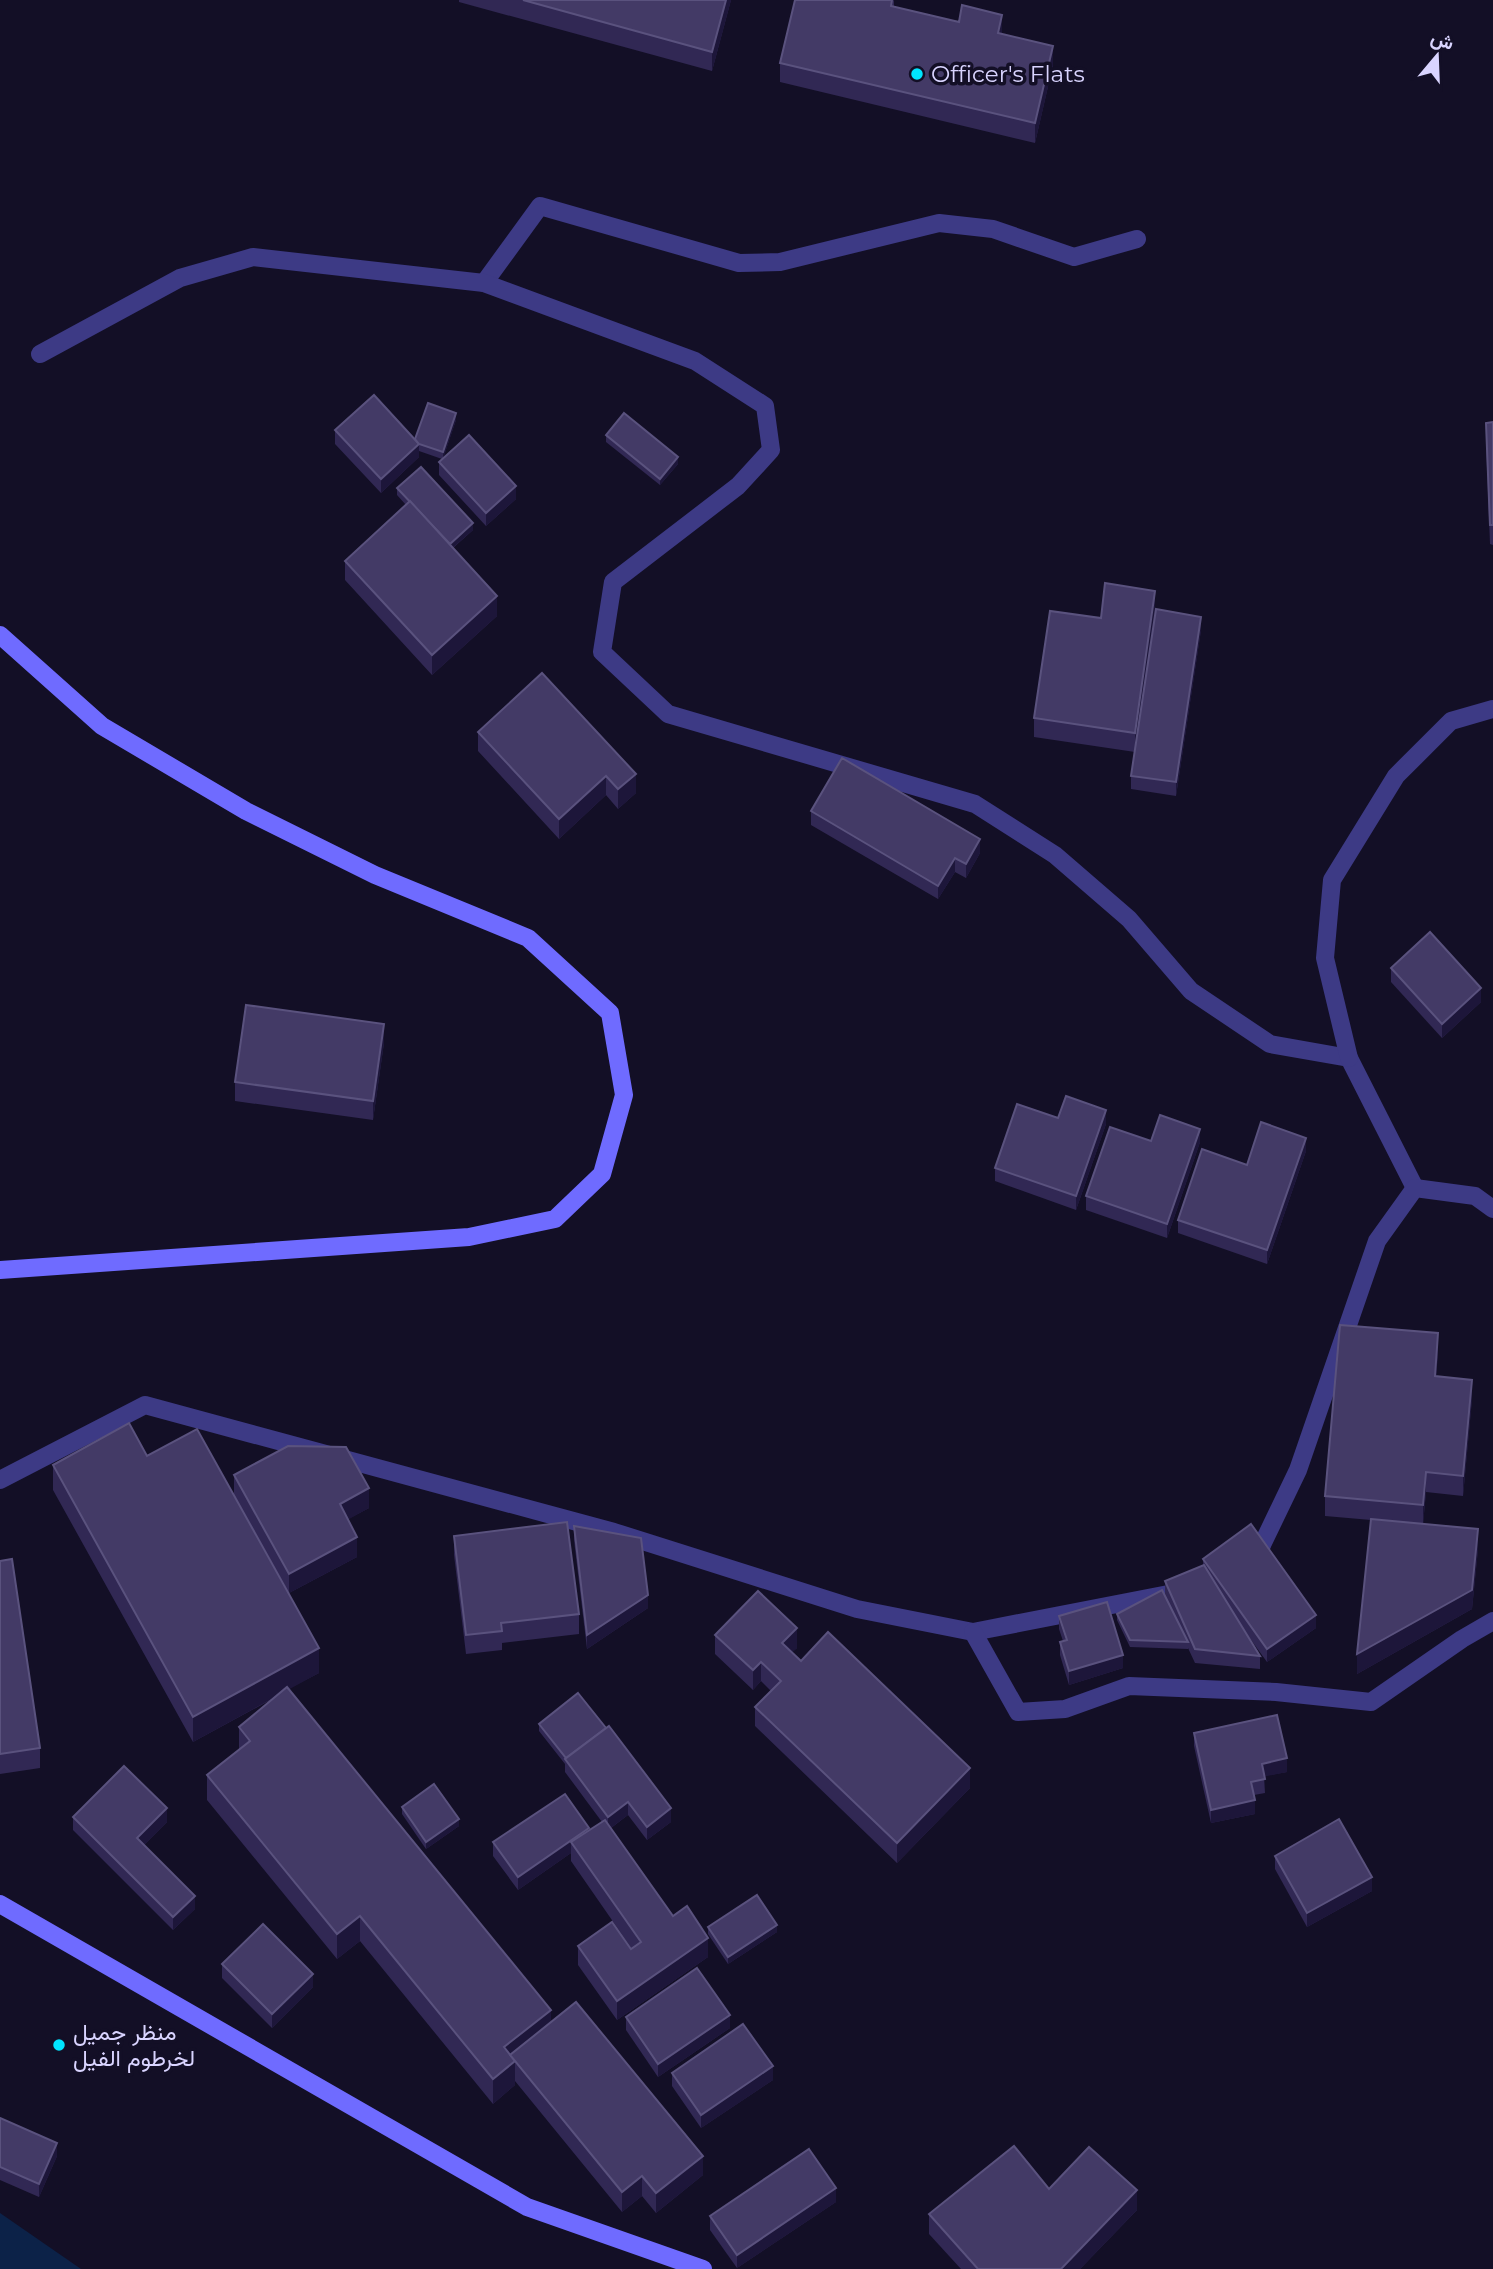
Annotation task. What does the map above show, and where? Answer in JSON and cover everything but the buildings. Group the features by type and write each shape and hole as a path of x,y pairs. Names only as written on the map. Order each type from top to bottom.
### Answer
{"main road":[{"path":"0,635 102,726 246,811 375,875 528,938 610,1013 624,1095 602,1174 555,1219 469,1237 0,1270"},
{"path":"0,1904 527,2207 703,2269"}],"street":[{"path":"484,283 540,206 739,263 780,262 939,223 993,229 1074,257 1137,239"},
{"path":"40,354 180,278 253,257 484,283 695,361 765,406 771,450 738,486 613,582 602,652 668,714 975,804 1055,855 1129,919 1191,991 1270,1045 1349,1058"},
{"path":"1415,1188 1349,1058 1325,958 1332,880 1396,776 1451,721 1493,709"},
{"path":"1415,1188 1475,1196 1493,1209"},
{"path":"1229,1566 1261,1547 1298,1470 1377,1241 1415,1188"},
{"path":"0,1480 145,1405 614,1532 857,1609 973,1632 1186,1591 1207,1579"},
{"path":"973,1632 1018,1712 1065,1709 1129,1686 1276,1692 1371,1702 1462,1639 1493,1621"}],"water":[{"path":"0,2213 81,2269 0,2269"}],"place":[{"name":"Officer's Flats","path":"917,74"},
{"name":"منظر جميل لخرطوم الفيل","path":"59,2045"}]}
